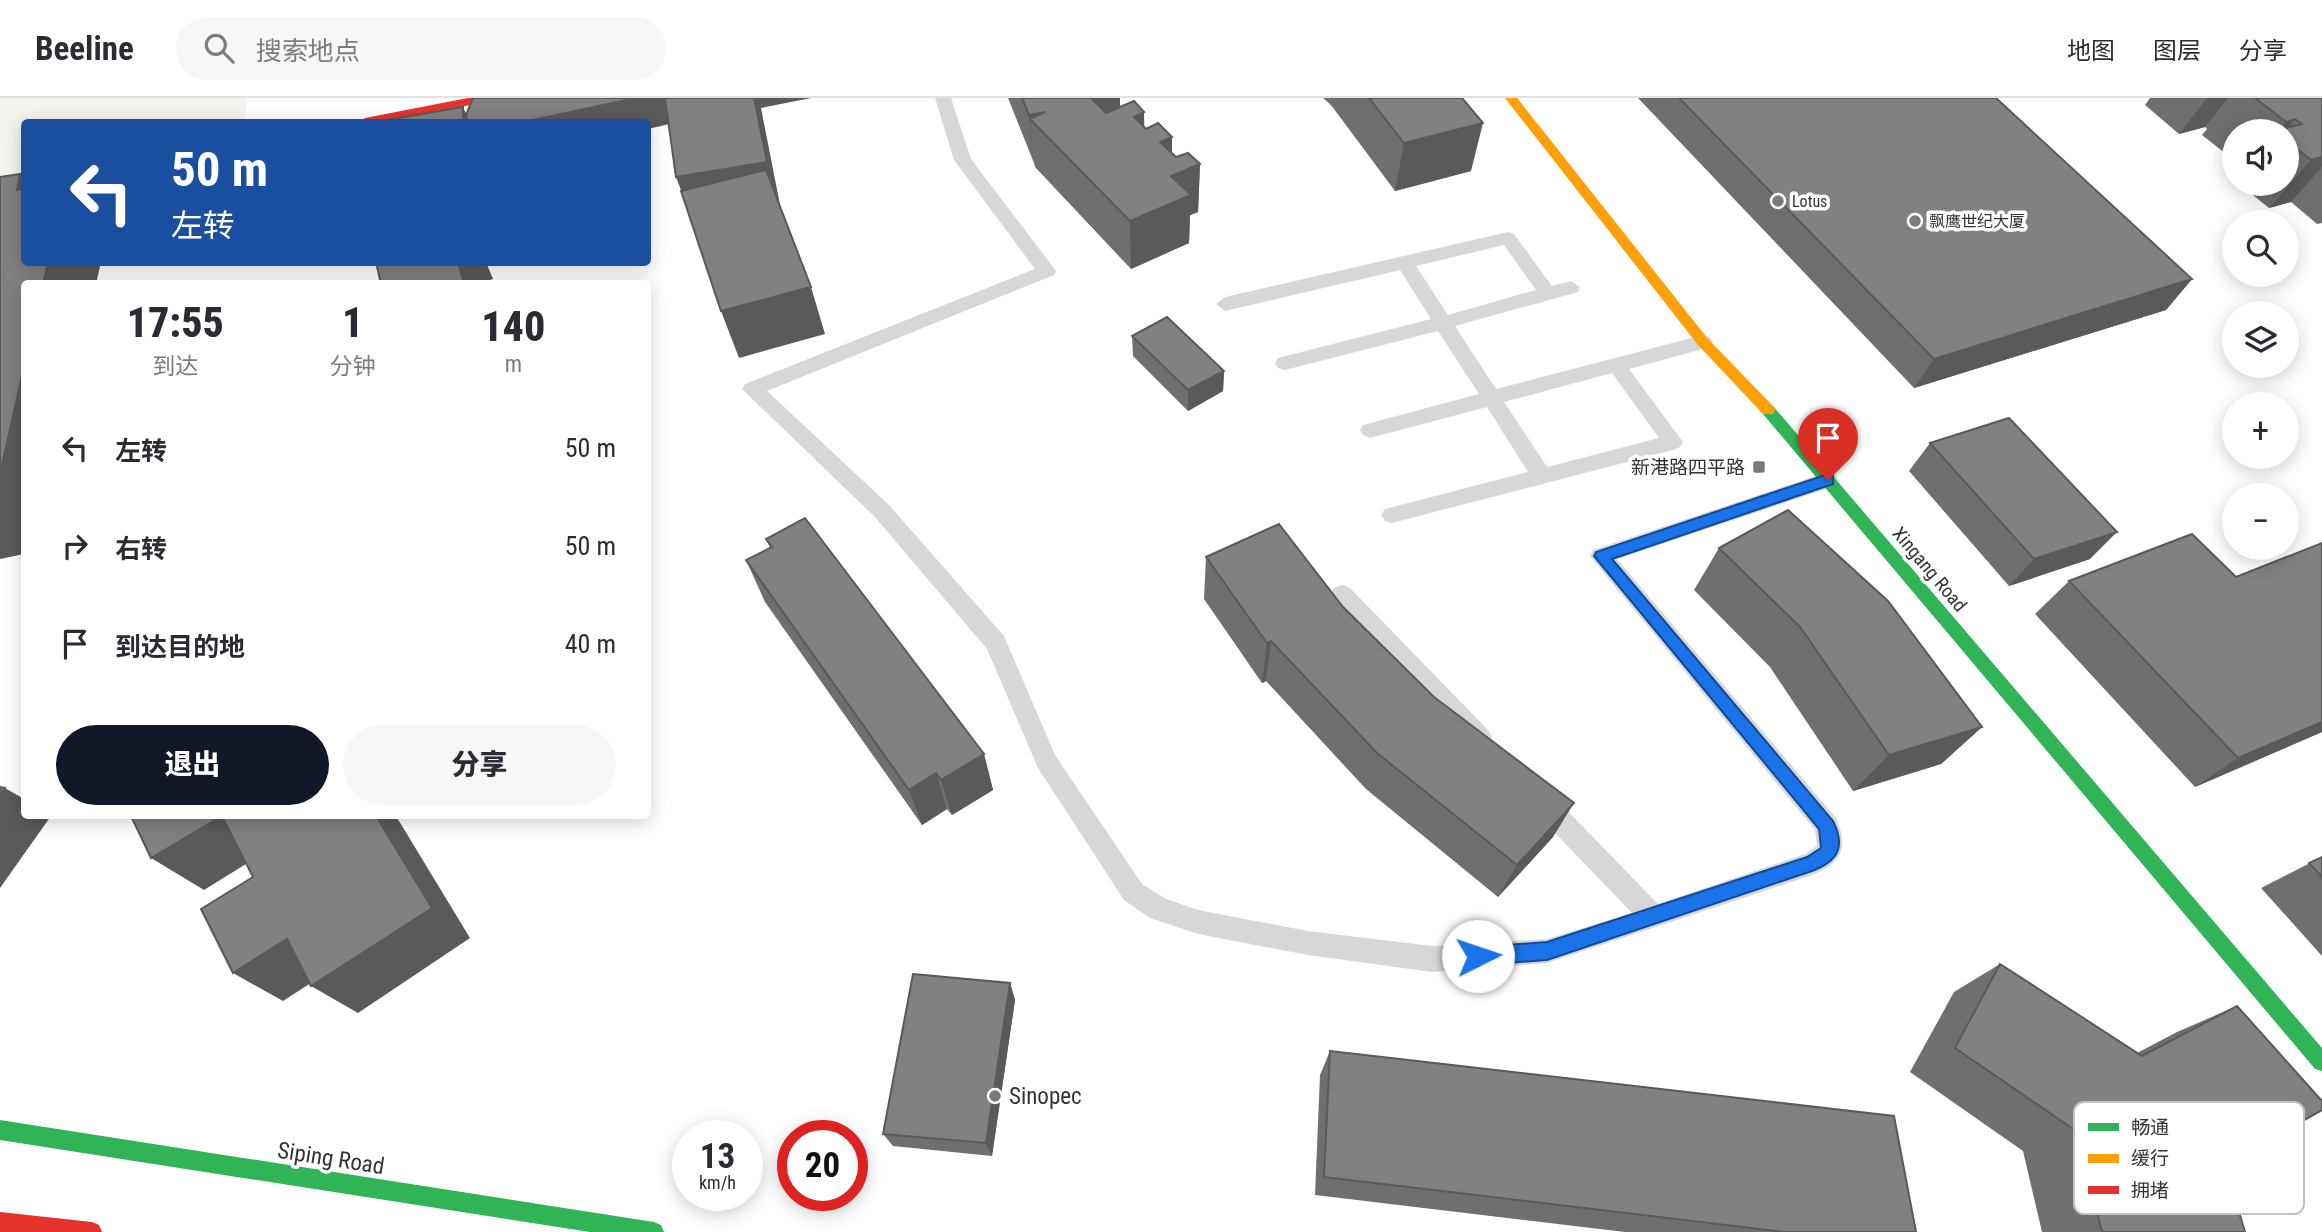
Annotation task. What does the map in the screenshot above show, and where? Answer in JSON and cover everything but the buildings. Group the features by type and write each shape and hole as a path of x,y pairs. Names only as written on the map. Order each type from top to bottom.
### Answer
{"street":[{"path":"380,119 486,98"},
{"name":"Xingang Road","path":"1511,98 1703,342 1794,437 2322,1062"},
{"name":"Siping Road","path":"0,1130 654,1232"},
{"path":"0,1222 92,1232"}],"lane":[{"path":"943,98 963,160 1047,271 752,389 881,511 996,643 1046,761 1133,892 1159,908 1198,922 1308,943 1432,959 1547,951 1654,918 1812,863 1830,852 1827,826 1601,556 1828,480"},
{"path":"1225,304 1508,238 1548,294"},
{"path":"1404,262 1542,476"},
{"path":"1285,363 1571,287"},
{"path":"1370,430 1703,342"},
{"path":"1391,515 1673,442 1615,365"},
{"path":"1342,594 1493,751"},
{"path":"1522,780 1654,918"}],"shaded area":[{"path":"0,98 247,98 245,119 21,119 21,178 0,183"}],"traffic: fast":[{"path":"1768,410 2322,1062"},
{"path":"0,1130 654,1232"}],"traffic: slow":[{"path":"1511,98 1703,342 1768,410"}],"traffic: jam":[{"path":"380,119 486,98"},
{"path":"0,1222 92,1232"}],"place":[{"name":"Lotus","path":"1778,201"},
{"name":"飘鹰世纪大厦","path":"1915,221"},
{"name":"新港路四平路","path":"1759,467"},
{"name":"Sinopec","path":"995,1096"}],"route":[{"path":"1478,956 1547,951 1654,918 1812,863 1830,852 1827,826 1601,556 1828,480"}]}
